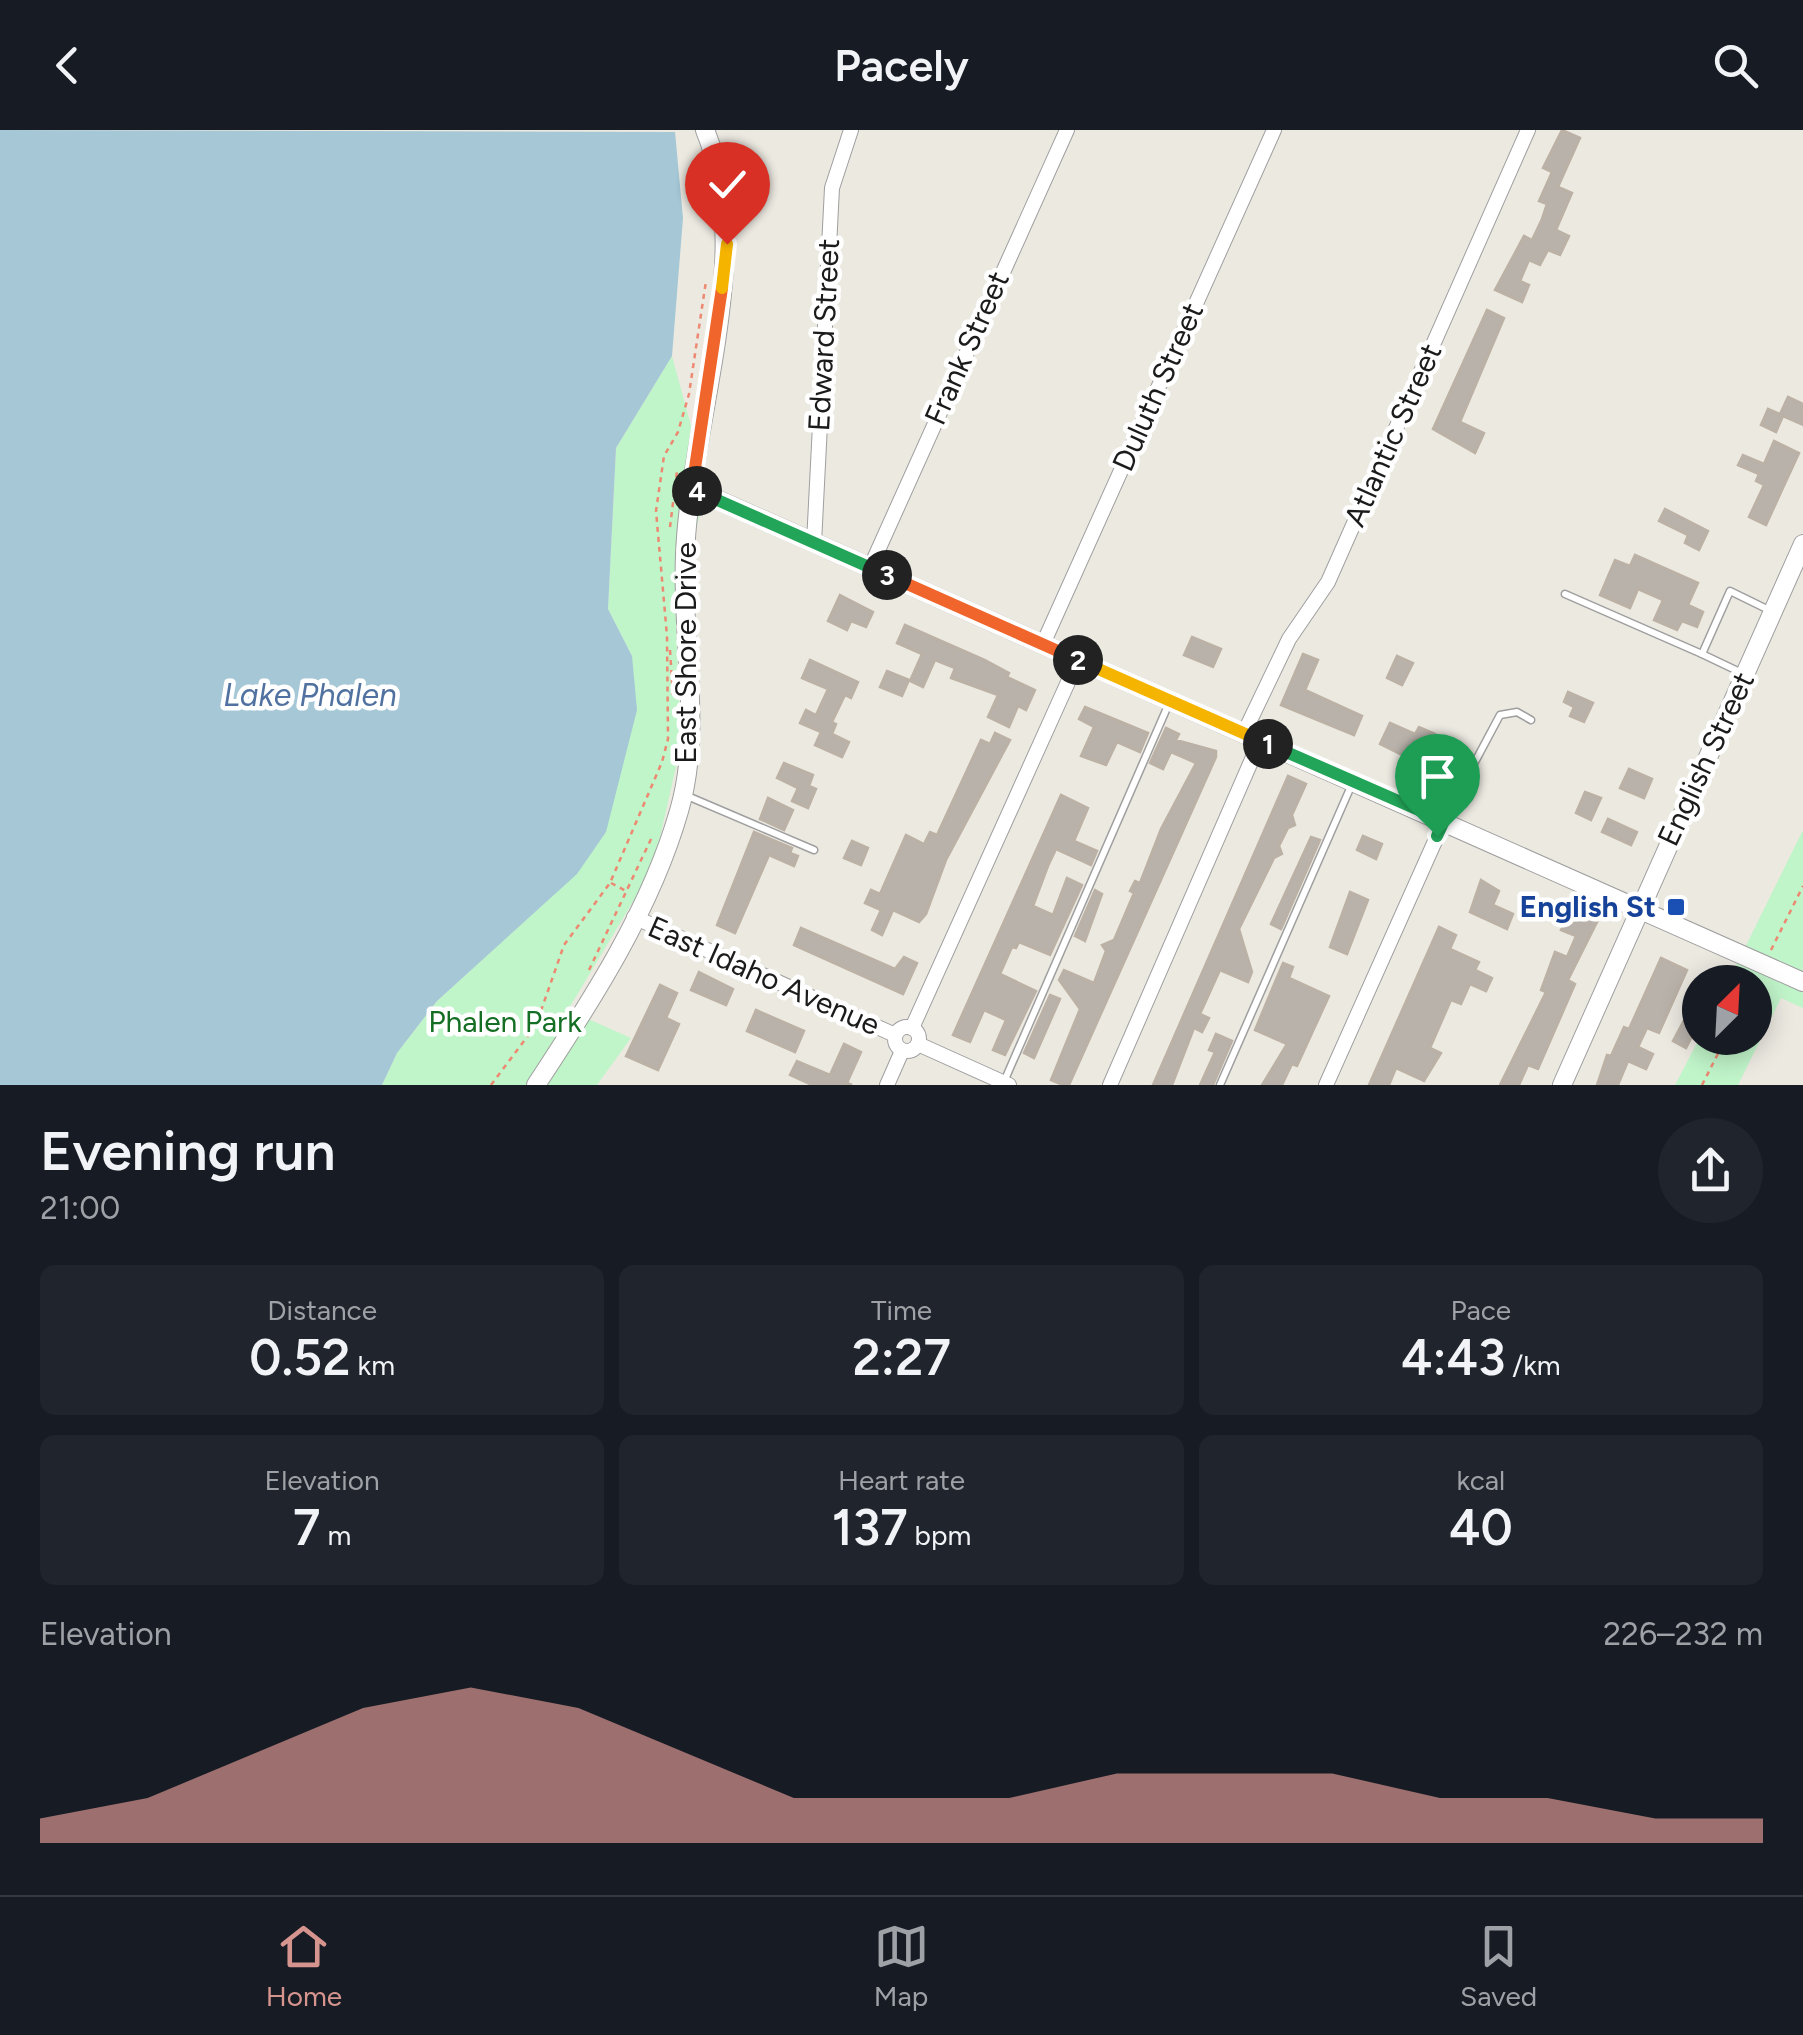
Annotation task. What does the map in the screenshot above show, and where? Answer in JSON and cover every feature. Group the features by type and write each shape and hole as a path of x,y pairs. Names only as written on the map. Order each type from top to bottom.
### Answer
{"street":[{"name":"East Shore Drive","path":"536,1085 598,987 634,917 669,840 684,795 689,740 683,603 692,488 727,244 720,175 705,130"},
{"name":"Edward Street","path":"814,543 832,188 851,130"},
{"name":"Frank Street","path":"870,568 1067,130"},
{"name":"Duluth Street","path":"1043,644 1274,130"},
{"name":"Atlantic Street","path":"1110,1085 1288,639 1328,582 1528,130"},
{"path":"692,488 1803,982"},
{"name":"English Street","path":"1562,1085 1803,544"},
{"path":"887,1085 902,1051 918,1044 912,1028 1078,660"},
{"path":"1326,1085 1444,821"},
{"name":"East Idaho Avenue","path":"634,917 895,1035"},
{"path":"902,1051 894,1043 895,1035 900,1029 912,1028"},
{"name":"East Idaho Avenue","path":"918,1044 1005,1084"}],"lane":[{"path":"1702,654 1730,591 1773,612"},
{"path":"1566,594 1746,674"},
{"path":"1005,1084 1170,700"},
{"path":"1444,821 1500,715 1516,712 1530,720"},
{"path":"1220,1085 1354,782"},
{"path":"684,795 814,850"}],"path":[{"path":"684,432 708,273"},
{"path":"491,1085 536,1025 564,945 610,883 668,739 667,636 656,512 664,456 678,432 689,394 706,281"},
{"path":"670,534 678,467"},
{"path":"670,572 672,753"},
{"path":"588,970 656,830"},
{"path":"610,883 627,892"},
{"path":"1764,964 1803,886"},
{"path":"1702,1085 1717,1055"}],"green space":[{"name":"Phalen Park","path":"672,356 708,488 675,599 681,745 653,868 568,1010 631,1038 597,1085 382,1085 397,1053 437,1001 576,874 606,832 632,656 608,609 616,448"},
{"path":"1803,830 1803,1008 1781,998 1772,1016 1772,965 1736,965"},
{"path":"1691,1055 1753,1055 1738,1085 1675,1085"}],"water":[{"name":"Lake Phalen","path":"0,130 675,132 683,218 672,356 616,448 608,609 632,656 637,710 606,832 577,874 437,1001 397,1053 382,1085 0,1085"}],"building":[{"path":"1562,130 1580,138 1558,187 1572,193 1556,230 1569,236 1560,255 1548,250 1540,265 1529,260 1520,281 1529,285 1522,302 1495,290 1524,236 1532,240 1542,219 1547,204 1539,201 1552,172 1543,168"},
{"path":"1487,310 1504,318 1460,422 1484,433 1475,453 1433,429"},
{"path":"1788,397 1803,404 1803,425 1783,416 1776,432 1761,425 1768,409 1780,414"},
{"path":"1774,441 1799,453 1766,525 1749,517 1764,485 1756,481 1759,474 1738,465 1743,455 1764,464"},
{"path":"1665,509 1708,531 1699,550 1685,543 1688,535 1659,521"},
{"path":"1635,555 1698,583 1688,605 1703,612 1697,627 1682,621 1677,630 1654,620 1663,600 1638,589 1630,608 1600,595 1615,560 1630,566"},
{"path":"840,595 873,612 866,627 851,621 847,630 828,621"},
{"path":"905,625 985,660 1009,673 1007,677 1035,690 1026,710 1018,706 1009,727 988,717 998,695 951,678 955,668 935,660 923,687 910,681 922,654 897,643"},
{"path":"1192,637 1221,649 1213,667 1184,655"},
{"path":"1303,654 1318,660 1305,690 1362,716 1354,735 1281,705"},
{"path":"1397,656 1413,663 1402,685 1387,678"},
{"path":"810,660 858,682 851,698 845,695 832,722 836,724 832,734 849,742 842,757 815,745 821,732 800,723 806,710 816,715 828,689 802,678"},
{"path":"887,671 909,680 902,696 880,687"},
{"path":"1568,692 1593,703 1584,722 1570,716 1574,707 1564,702"},
{"path":"1085,707 1148,733 1140,752 1117,742 1106,765 1081,756 1094,727 1079,719"},
{"path":"1390,723 1415,734 1419,727 1435,734 1429,748 1439,753 1432,770 1380,744"},
{"path":"1166,728 1179,734 1176,740 1216,751 1216,757 1069,1085 1063,1085 1051,1080 1080,1009 1059,980 1064,970 1094,983 1106,951 1102,945 1114,940 1134,893 1130,891 1135,881 1140,883 1161,829 1196,763 1171,752 1163,769 1150,763"},
{"path":"995,733 1010,740 946,860 926,914 919,922 893,910 882,935 872,930 881,910 865,903 871,890 880,894 906,835 924,844 930,832 937,835 981,740 990,744"},
{"path":"784,763 813,775 809,786 816,789 808,808 792,801 798,788 777,778"},
{"path":"1629,769 1652,779 1644,798 1620,788"},
{"path":"1288,776 1306,784 1292,815 1295,825 1288,828 1279,846 1282,854 1274,858 1239,929 1252,972 1248,982 1220,970 1200,1014 1209,1018 1202,1032 1194,1028 1172,1085 1153,1085"},
{"path":"1585,792 1601,798 1591,820 1576,813"},
{"path":"1061,795 1088,808 1074,841 1097,851 1091,865 1056,849 1048,866 1033,906 1053,915 1067,878 1082,885 1050,955 1019,942 1016,948 1012,947 1000,974 1036,991 1005,1055 993,1050 1006,1020 984,1010 970,1042 953,1035"},
{"path":"768,798 793,810 784,830 760,819"},
{"path":"1608,819 1637,832 1631,845 1602,832"},
{"path":"754,832 792,848 790,853 798,856 794,866 769,855 735,933 717,925"},
{"path":"1363,836 1382,844 1376,859 1357,850"},
{"path":"1311,837 1320,840 1281,929 1271,924"},
{"path":"852,841 868,848 861,865 844,858"},
{"path":"1481,880 1499,891 1493,905 1513,914 1507,929 1470,912"},
{"path":"1095,890 1102,894 1085,941 1075,936"},
{"path":"1350,892 1368,900 1347,954 1330,947"},
{"path":"1572,906 1599,918 1568,980 1575,984 1538,1069 1528,1065 1519,1085 1500,1085 1546,992 1541,990 1555,952 1567,957 1576,936 1561,930"},
{"path":"1439,927 1456,935 1450,949 1479,962 1475,970 1492,978 1486,991 1470,984 1461,1004 1451,1000 1430,1048 1441,1053 1424,1081 1396,1068 1389,1085 1369,1085"},
{"path":"801,928 895,969 904,957 917,963 903,994 794,945"},
{"path":"1661,958 1682,968 1682,981 1659,1033 1647,1028 1638,1047 1653,1054 1646,1069 1628,1061 1618,1085 1597,1085 1607,1055 1611,1056 1624,1027 1629,1029"},
{"path":"1283,963 1293,967 1289,978 1329,996 1297,1066 1292,1064 1282,1085 1262,1085 1287,1044 1255,1030"},
{"path":"699,972 733,989 726,1005 691,990"},
{"path":"660,985 677,993 666,1018 679,1024 658,1070 626,1056"},
{"path":"1050,995 1060,999 1034,1058 1024,1053"},
{"path":"756,1010 804,1031 795,1052 747,1031"},
{"path":"1682,1024 1682,1046 1673,1041"},
{"path":"1216,1034 1232,1041 1213,1085 1200,1085 1215,1052 1209,1050"},
{"path":"844,1044 861,1052 847,1083 852,1085 812,1085 790,1075 797,1061 830,1075"}],"place":[{"name":"English St","path":"1676,907"}],"route":[{"path":"727,244 692,488 1444,821 1437,836"}]}
